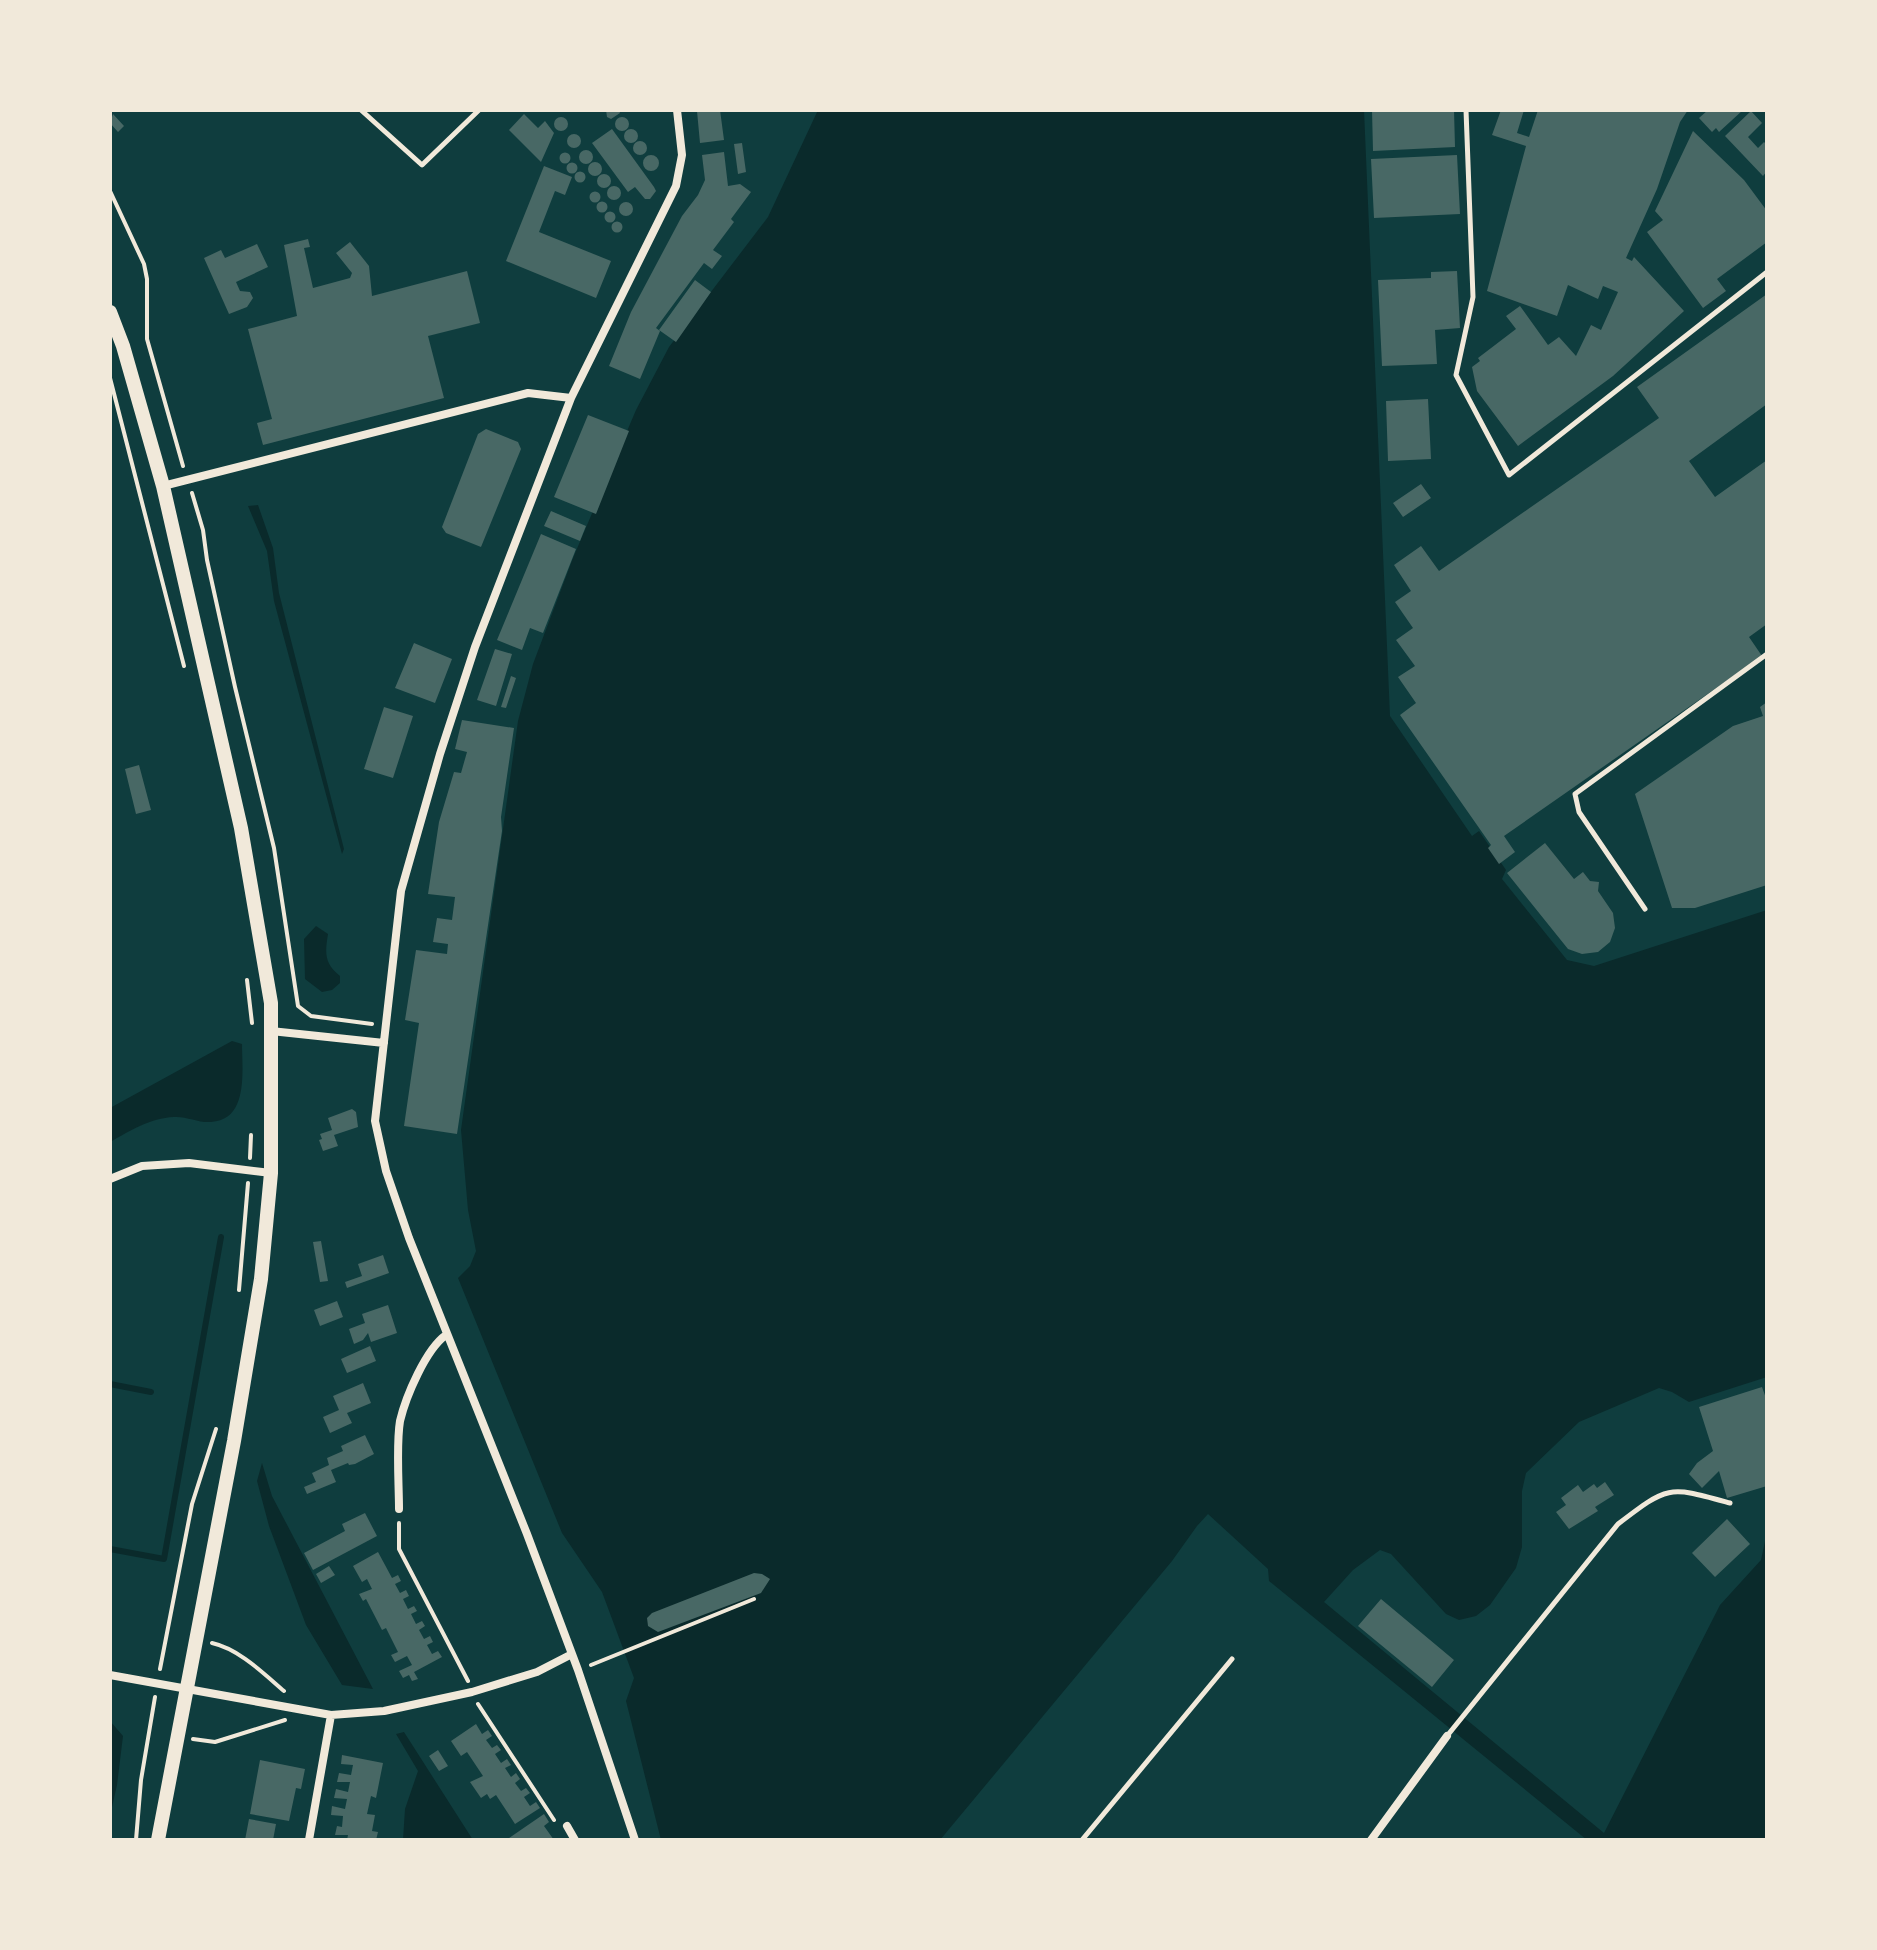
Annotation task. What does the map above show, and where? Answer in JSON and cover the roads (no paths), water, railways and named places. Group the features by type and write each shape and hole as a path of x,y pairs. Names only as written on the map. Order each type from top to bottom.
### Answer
{"main road":[{"path":"110,312 123,346 163,486 241,828 271,1003 271,1173 253,1337 158,1840"}],"street":[{"path":"635,1840 578,1670 527,1534 446,1335 391,1185 375,1121 401,891 440,754 475,647 571,398 676,186 682,155 677,110"},
{"path":"163,486 528,393 571,398"},
{"path":"271,1031 384,1043"},
{"path":"110,1179 142,1166 189,1163 271,1173"},
{"path":"399,1509 400,1422 434,1343 446,1335"},
{"path":"110,1675 331,1715 384,1711 472,1692 537,1672 572,1654"},
{"path":"309,1840 331,1715"},
{"path":"1371,1840 1447,1736"},
{"path":"567,1826 575,1840"}],"lane":[{"path":"361,110 422,165 479,110"},
{"path":"1466,110 1473,297 1456,375 1509,475 1767,272"},
{"path":"1645,909 1579,812 1575,794 1767,654"},
{"path":"1447,1736 1618,1524 1650,1500 1669,1491 1689,1492 1730,1503"},
{"path":"1082,1840 1232,1659"}],"water":[{"path":"818,110 1364,110 1390,716 1472,836 1479,831 1506,870 1502,879 1567,960 1594,966 1767,910 1767,1377 1689,1402 1659,1388 1579,1422 1526,1473 1522,1491 1522,1547 1516,1568 1490,1605 1476,1616 1459,1620 1446,1614 1391,1554 1380,1550 1353,1570 1324,1602 1604,1833 1720,1605 1761,1560 1767,1532 1767,1840 1587,1840 1269,1581 1268,1569 1208,1514 940,1840 661,1840 626,1701 634,1678 602,1592 562,1533 458,1278 470,1266 476,1251 468,1210 461,1130 518,721 533,664 573,558 636,410 669,347 768,217"},
{"path":"258,505 273,548 279,593 344,849 342,854 274,601 267,551 248,506"},
{"path":"316,926 328,934 327,957 340,976 340,983 332,990 322,992 305,979 304,939"},
{"path":"232,1041 242,1044 242,1067 241,1092 232,1113 211,1122 165,1118 140,1126 110,1142 110,1108"},
{"path":"262,1463 272,1496 373,1689 342,1685 306,1625 269,1526 257,1481"},
{"path":"110,1721 123,1736 110,1816"},
{"path":"404,1732 473,1840 403,1840 405,1809 418,1771 396,1734"}],"waterway":[{"path":"110,1549 164,1559 221,1237"},
{"path":"110,1384 151,1392"}]}
